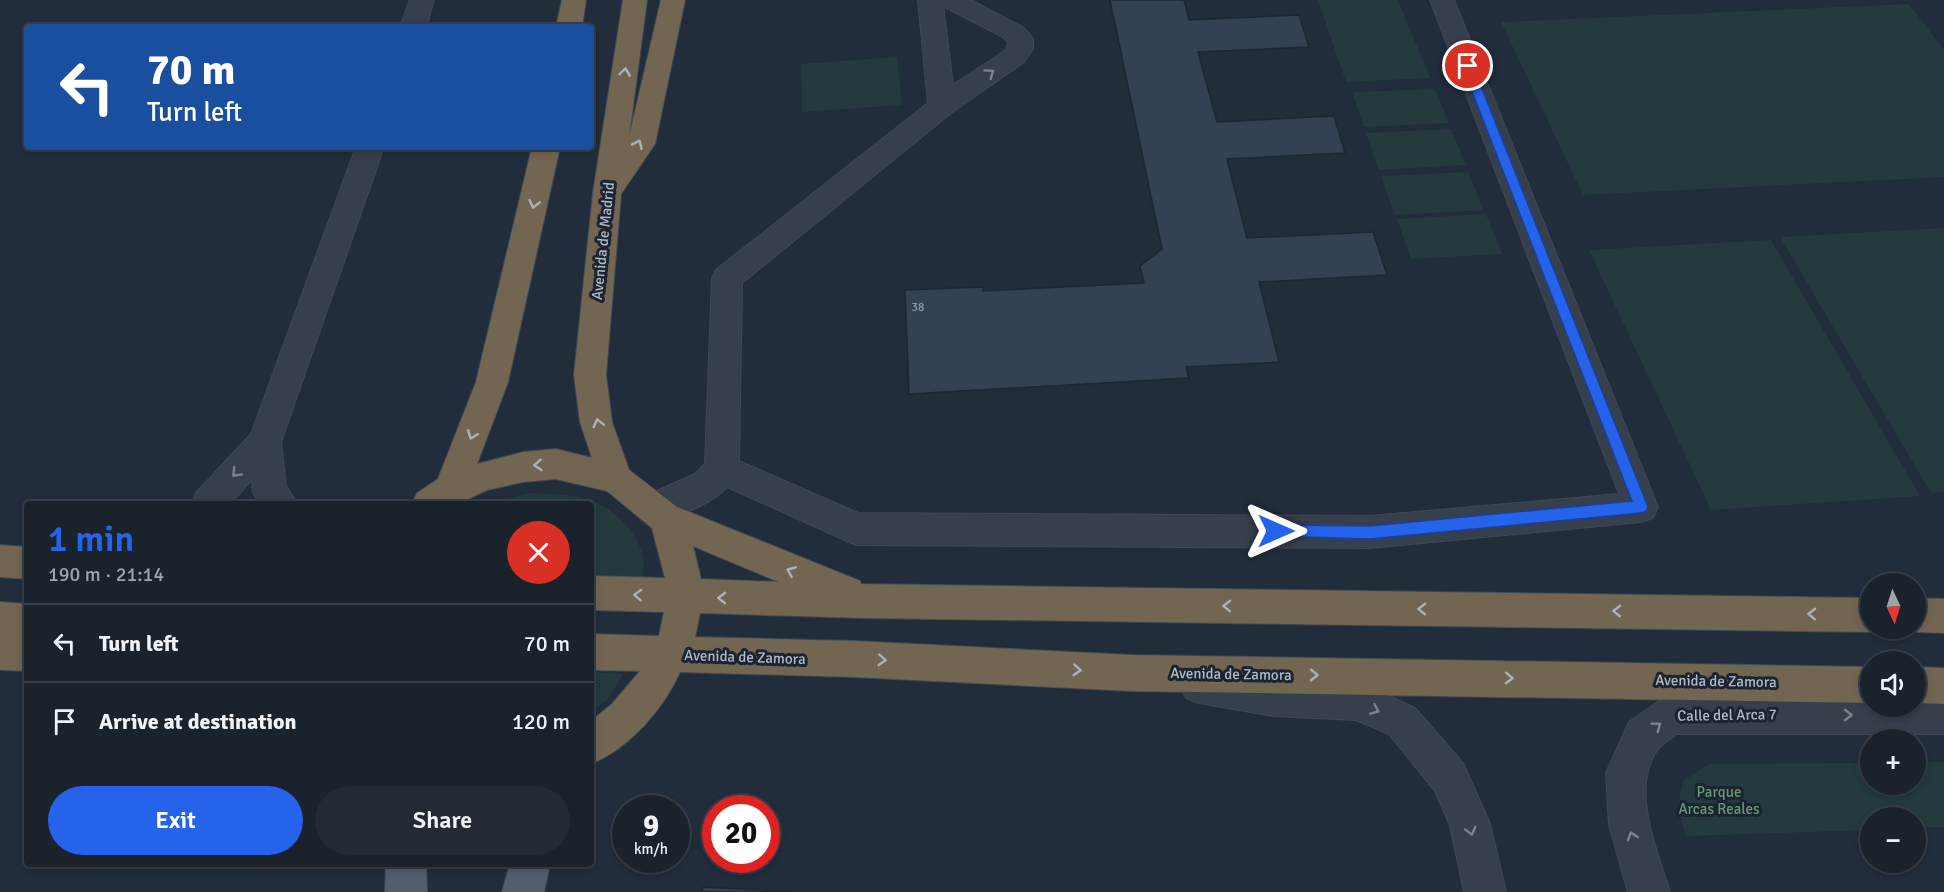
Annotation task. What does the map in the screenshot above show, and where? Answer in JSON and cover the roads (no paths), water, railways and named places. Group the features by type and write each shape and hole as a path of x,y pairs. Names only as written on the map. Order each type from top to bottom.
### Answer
{"highway":[{"path":"570,24 574,0"},
{"name":"Avenida de Madrid","path":"615,479 596,422 590,375 607,193 635,0"},
{"path":"607,193 640,144 673,0"},
{"path":"440,496 492,382 545,150"},
{"path":"440,496 485,476 523,466 556,464 615,479 659,514 865,601"},
{"path":"594,743 611,732 638,704 670,655 680,627 684,597 678,548 659,514"},
{"path":"0,539 24,540"},
{"path":"0,561 24,563"},
{"path":"594,593 865,601 1860,615"},
{"path":"1926,615 1944,616"},
{"path":"0,619 24,621"},
{"path":"0,652 24,653"},
{"name":"Avenida de Zamora","path":"594,652 854,659 1132,673 1860,685"},
{"path":"1926,685 1944,686"}],"main road":[{"path":"406,867 406,892"},
{"path":"523,892 529,867"}],"street":[{"path":"413,24 422,0"},
{"path":"930,0 942,106"},
{"path":"659,514 707,485 722,469 727,278 942,106 1021,50 1022,44 1019,36 1012,31 951,0"},
{"path":"722,469 856,529 1370,532 1641,507 1442,0"},
{"path":"211,501 265,442 369,150"},
{"path":"265,442 270,492 278,501"},
{"path":"1132,673 1274,698 1357,701 1402,721 1449,777 1470,824 1485,892"},
{"name":"Calle del Arca 7","path":"1649,892 1629,825 1625,773 1643,736 1671,715 1944,715"}],"park label":[{"name":"Parque Arcas Reales","path":"1719,800"}]}
